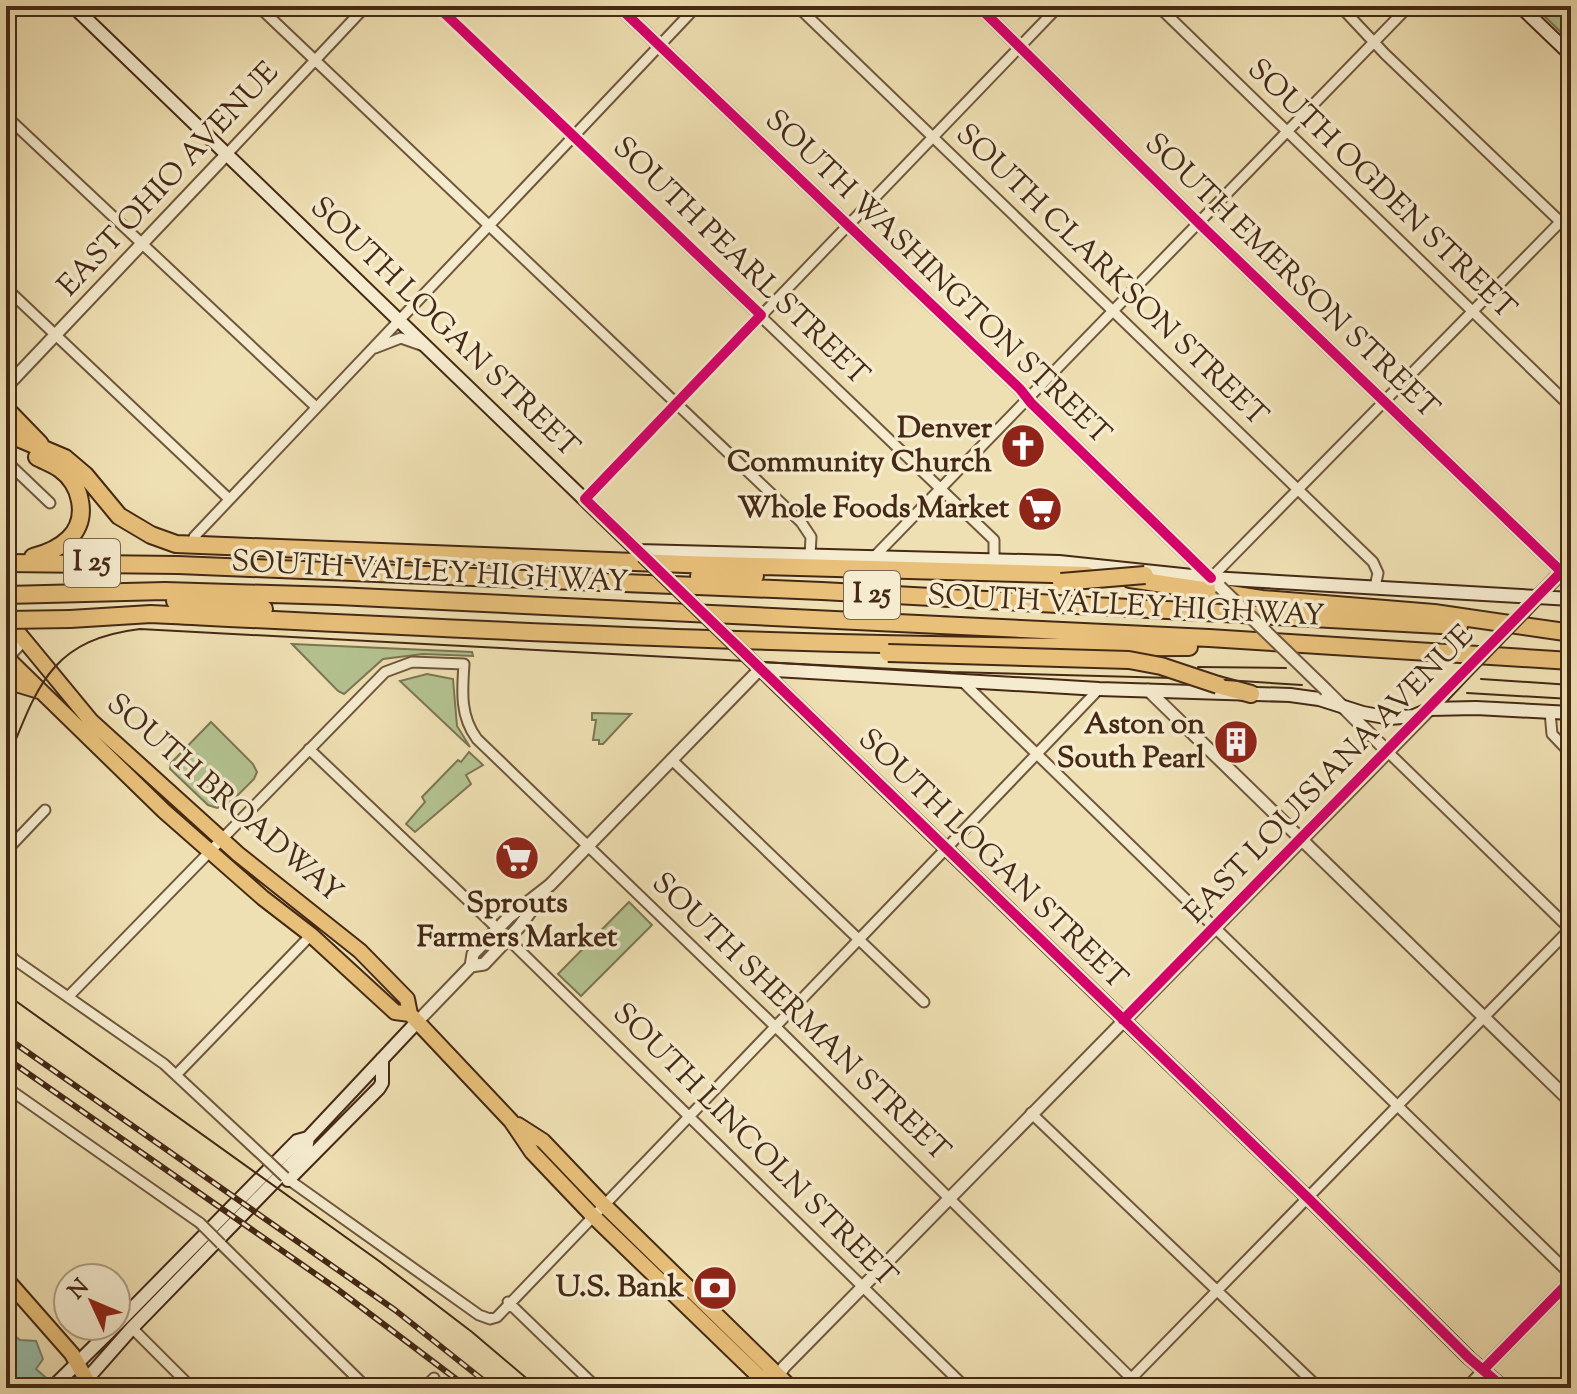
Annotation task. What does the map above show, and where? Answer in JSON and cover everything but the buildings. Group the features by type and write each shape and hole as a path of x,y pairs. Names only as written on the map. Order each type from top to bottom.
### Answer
{"highway":[{"path":"6,409 47,451"},
{"path":"6,433 65,458 129,524 161,539 188,545 685,564 1078,574 1262,599 1446,614 1568,632"},
{"path":"6,444 50,463 67,475 79,493 81,504 80,524 70,539 42,555 6,563"},
{"name":"SOUTH VALLEY HIGHWAY","path":"6,563 178,565 822,591 1568,632"},
{"path":"609,584 634,574 1061,582 1164,574"},
{"name":"SOUTH VALLEY HIGHWAY","path":"6,595 165,591 337,596 1209,638 1571,661"},
{"path":"50,595 222,604 414,626"},
{"path":"6,619 151,614 978,647 1339,647"},
{"path":"697,638 888,653 1129,660 1161,666 1251,694"}],"main road":[{"name":"SOUTH LOGAN STREET","path":"73,6 1504,1388"},
{"path":"1520,6 1571,55"},
{"path":"640,554 875,556 1059,562 1216,583 1375,587 1571,599"},
{"name":"EAST LOUISIANA AVENUE","path":"1430,709 1537,597 1568,572"},
{"name":"SOUTH BROADWAY","path":"6,619 91,721 222,839 360,951 407,999 414,1018 511,1121 543,1141 597,1210 773,1384 791,1388"},
{"name":"SOUTH BROADWAY","path":"6,658 209,851 311,935 395,1012 414,1018"},
{"path":"758,667 963,682 1313,698 1390,718 1414,716 1430,709 1571,713"},
{"path":"6,681 43,693"},
{"path":"132,1309 297,1141 308,1138 382,1059 414,1018"},
{"path":"286,1178 379,1088 382,1083 382,1059"},
{"path":"132,1328 306,1149 308,1138"},
{"path":"132,1328 136,1317 180,1261"},
{"path":"6,1279 77,1362 86,1385 121,1342"},
{"path":"52,1388 98,1342"}],"street":[{"path":"258,6 805,527 811,537 810,555"},
{"name":"EAST OHIO AVENUE","path":"6,387 366,6"},
{"name":"SOUTH PEARL STREET","path":"437,6 994,540 994,559"},
{"name":"SOUTH WASHINGTON STREET","path":"618,6 1028,399 1571,929"},
{"path":"194,537 697,6"},
{"name":"SOUTH CLARKSON STREET","path":"797,6 1373,562 1378,573 1375,587"},
{"name":"SOUTH EMERSON STREET","path":"978,6 1384,401 1568,572"},
{"path":"585,499 1059,6"},
{"name":"SOUTH OGDEN STREET","path":"1158,6 1571,407"},
{"path":"1340,6 1571,232"},
{"path":"875,556 1409,6"},
{"path":"6,116 316,407"},
{"path":"1216,583 1299,490 1571,211"},
{"path":"6,288 229,499"},
{"path":"369,351 401,338 425,347"},
{"path":"6,461 50,503"},
{"path":"6,658 25,640"},
{"name":"SOUTH SHERMAN STREET","path":"309,749 374,681 393,667 421,662 464,664 464,710 473,733 1141,1388"},
{"path":"478,965 473,954 497,928 550,885 589,846 758,667"},
{"path":"963,682 1571,1277 1466,1388"},
{"path":"6,950 15,960 176,1075 286,1178 479,1315 494,1318 1099,689"},
{"path":"1148,690 1571,1102"},
{"name":"EAST LOUISIANA AVENUE","path":"773,1384 1031,1113 1430,709"},
{"path":"1550,712 1552,734 1571,754"},
{"path":"68,997 309,749 497,928"},
{"path":"672,760 924,1002"},
{"path":"6,851 45,810"},
{"path":"414,1018 508,939 550,885"},
{"path":"1122,1388 1571,929"},
{"path":"176,1075 311,935"},
{"name":"SOUTH LINCOLN STREET","path":"508,939 966,1388"},
{"path":"6,1087 200,1223 367,1388"},
{"path":"1031,1113 1319,1388"},
{"path":"508,1302 597,1388"},
{"path":"132,1328 192,1388"},
{"path":"424,1388 434,1378"}],"shaded area":[{"path":"1534,6 1571,6 1571,42"},
{"path":"292,644 472,652 473,656 423,654 383,659 344,694"},
{"path":"427,674 453,679 457,726 470,747 400,681"},
{"path":"592,713 631,714 603,744 599,744 599,740 593,740 596,720 592,720"},
{"path":"211,722 253,764 257,772 230,803 217,808 208,805 170,769 171,763"},
{"path":"469,752 483,765 466,775 471,784 415,832 406,824 425,802 422,797"},
{"path":"629,902 652,925 581,996 558,974"},
{"path":"6,1329 20,1340 36,1341 43,1359 36,1369 58,1388 6,1388"}],"tram line":[{"path":"6,764 27,712 50,672 85,644 140,629 951,672 1210,679 1302,685"},
{"path":"1198,667 1286,668"},
{"path":"1481,679 1571,685"},
{"path":"1467,693 1571,699"},
{"path":"6,994 379,1261 472,1332 538,1388"}],"railway":[{"path":"6,1037 395,1310 493,1388"},
{"path":"6,1058 337,1289 468,1388"}],"cycle path":[{"path":"437,6 761,315 585,499 1308,1198 1469,1358 1504,1388"},
{"path":"618,6 1020,389 1211,578"},
{"path":"978,6 1571,581"},
{"path":"1123,1020 1570,563"},
{"path":"1483,1370 1571,1280"}],"place":[{"name":"Denver Community Church","path":"1023,446"},
{"name":"Whole Foods Market","path":"1040,509"},
{"name":"Aston on South Pearl","path":"1236,742"},
{"name":"Sprouts Farmers Market","path":"517,858"},
{"name":"U.S. Bank","path":"715,1288"}]}
